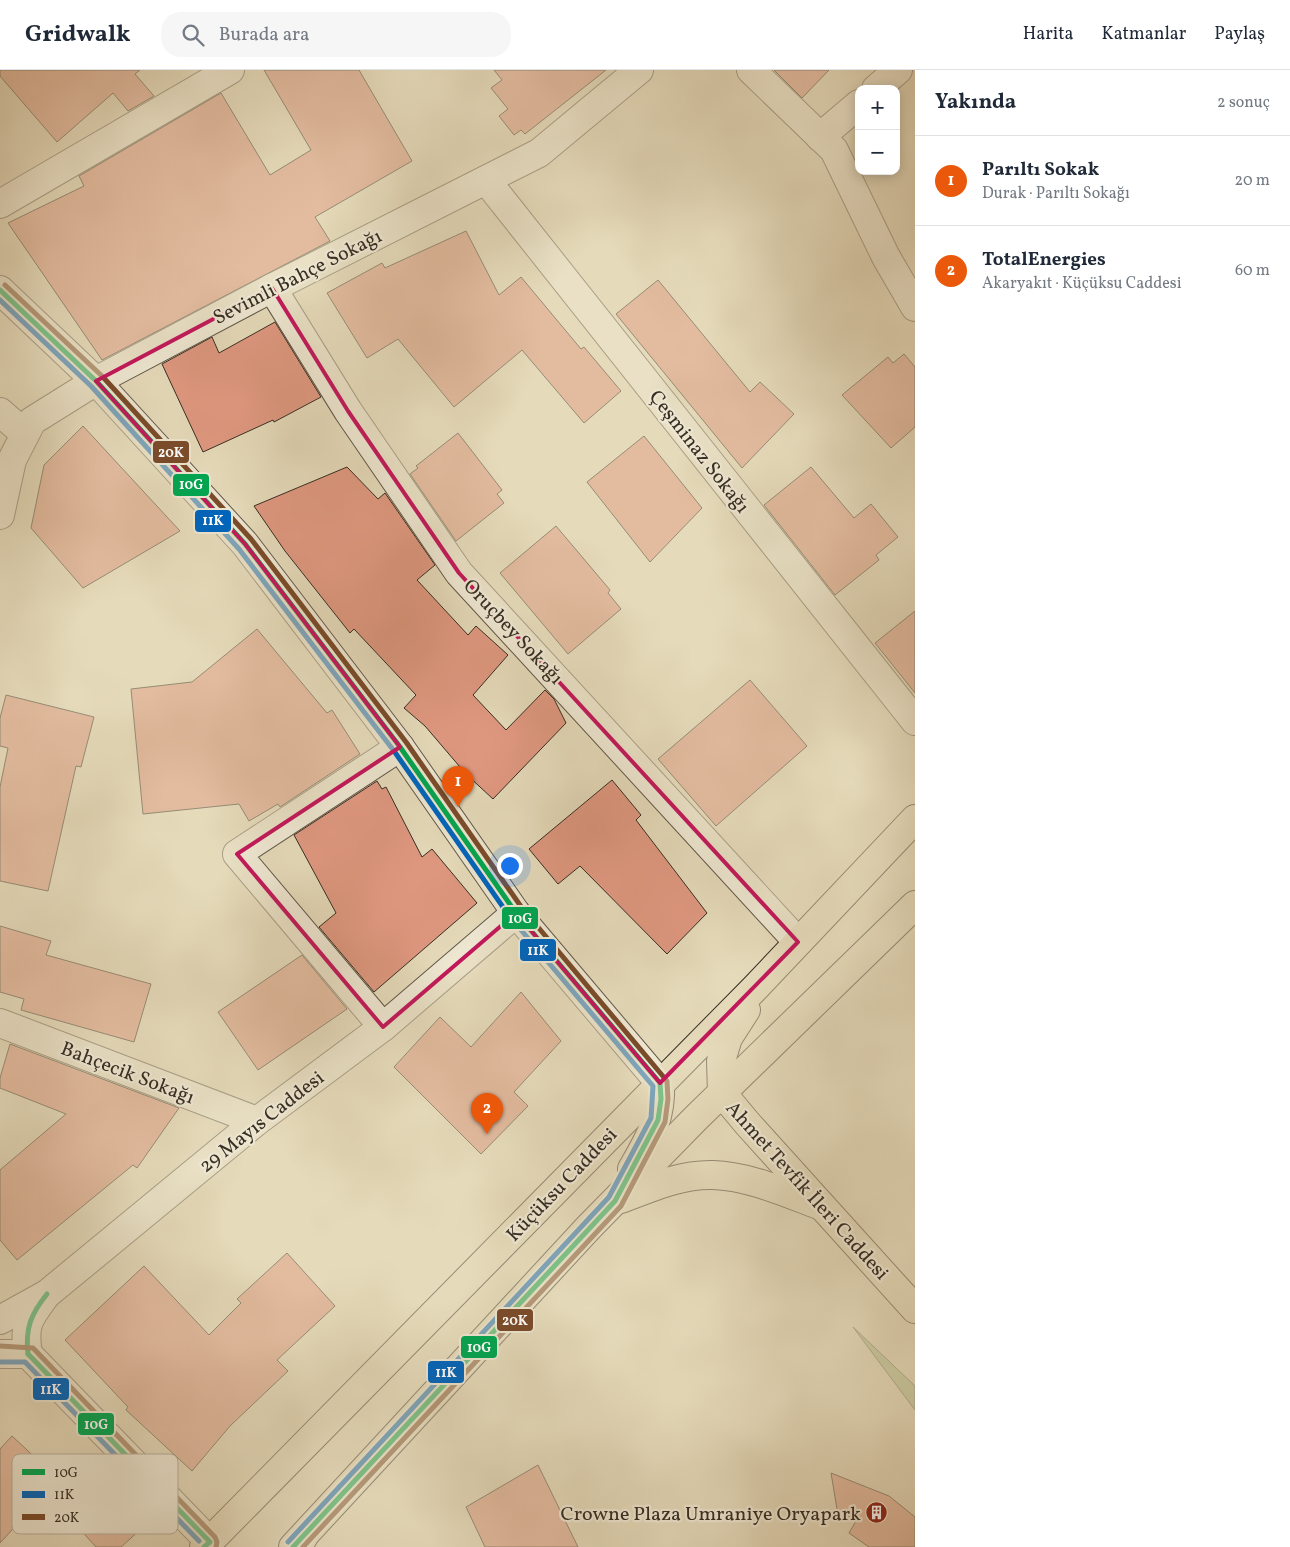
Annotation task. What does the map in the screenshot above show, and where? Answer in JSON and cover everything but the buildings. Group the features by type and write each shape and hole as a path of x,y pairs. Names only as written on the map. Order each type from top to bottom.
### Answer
{"main road":[{"name":"Küçüksu Caddesi","path":"207,1544 755,988 915,818"},
{"path":"298,1544 614,1201 722,1092 915,905"},
{"path":"722,1092 721,1061 728,1038 745,1014 755,988"},
{"path":"614,1201 658,1120 661,1099 660,1084"},
{"name":"Ahmet Tevfik İleri Caddesi","path":"722,1092 746,1123 915,1309"},
{"path":"614,1201 669,1181 712,1174 750,1181 821,1206"}],"street":[{"path":"0,204 230,70"},
{"name":"Sevimli Bahçe Sokağı","path":"0,515 12,460 32,421 96,381 272,288 539,153 639,70"},
{"path":"751,70 834,150 886,257 915,307"},
{"path":"881,85 898,70"},
{"path":"820,137 855,107"},
{"name":"Çeşminaz Sokağı","path":"486,180 915,721"},
{"name":"Oruçbey Sokağı","path":"272,288 348,411 460,573 798,942"},
{"path":"0,290 96,381 245,544 400,747 516,913 660,1084"},
{"path":"0,412 25,434"},
{"path":"383,1027 237,854 400,747"},
{"name":"29 Mayıs Caddesi","path":"0,1320 47,1294 257,1121 383,1027 516,913"},
{"name":"Bahçecik Sokağı","path":"0,1023 257,1121"},
{"path":"47,1294 29,1318 25,1339 28,1354 122,1454"},
{"path":"0,1354 28,1354"},
{"path":"178,1513 207,1544"}],"highlighted area":[{"path":"272,288 348,411 459,573 798,942 660,1083 516,913 383,1027 237,854 400,747 245,544 96,381"}],"green space":[{"path":"853,1327 915,1386 915,1410"}],"transit line":[{"name":"20K","path":"5,285 102,376 251,539 406,742 522,908 667,1081 668,1099 665,1122 621,1206 303,1547"},
{"name":"10G","path":"0,290 96,381 245,544 400,747 516,913 660,1083 661,1099 658,1120 615,1201 293,1547"},
{"name":"11K","path":"0,300 91,386 239,549 394,751 510,917 653,1086 651,1118 609,1197 288,1542"},
{"name":"10G","path":"28,1354 27,1336 30,1322 47,1294"},
{"name":"20K","path":"0,1346 33,1348 135,1454"},
{"name":"10G","path":"28,1354 125,1454"},
{"name":"11K","path":"0,1362 25,1362 114,1454"},
{"name":"20K","path":"178,1499 215,1537 216,1547"},
{"name":"10G","path":"178,1509 210,1542 204,1547"},
{"name":"11K","path":"178,1519 199,1541"}],"place":[{"name":"Parıltı Sokak","path":"458,807"},
{"name":"TotalEnergies","path":"487,1134"},
{"name":"Crowne Plaza Umraniye Oryapark","path":"877,1513"}]}
